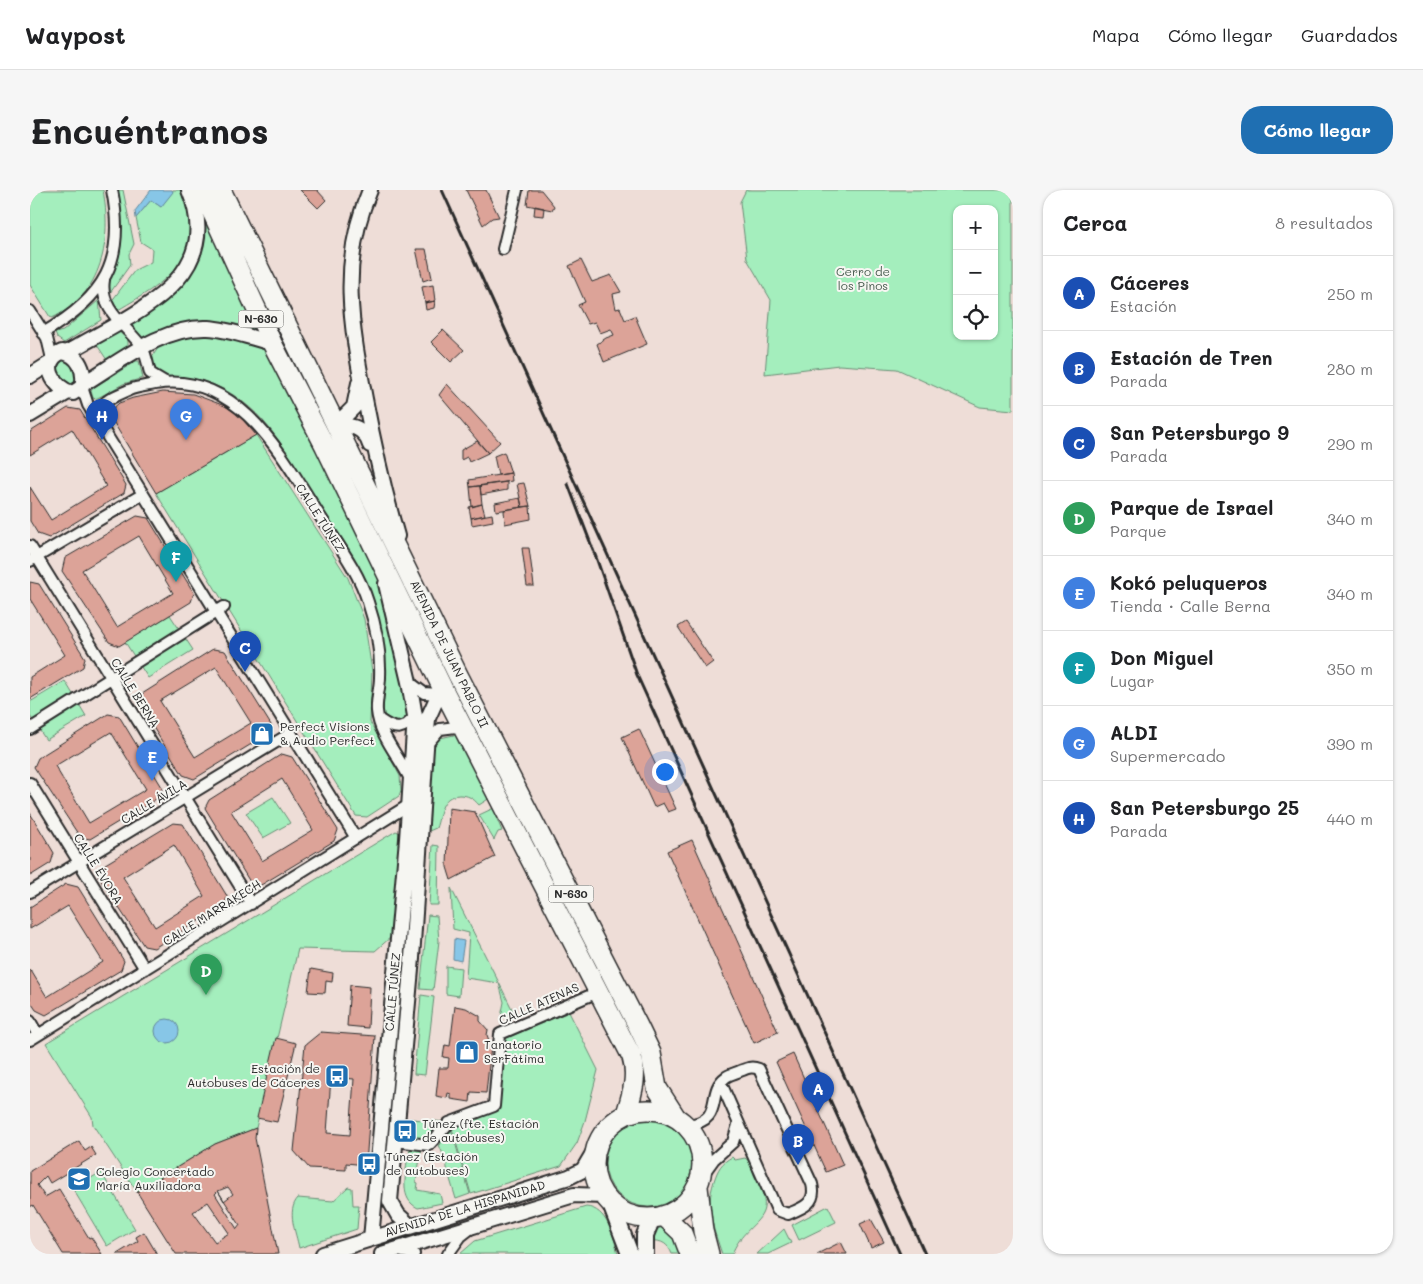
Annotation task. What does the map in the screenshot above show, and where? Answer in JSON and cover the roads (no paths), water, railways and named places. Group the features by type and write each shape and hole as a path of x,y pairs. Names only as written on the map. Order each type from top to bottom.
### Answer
{"highway":[{"name":"AVENIDA DE JUAN PABLO II","path":"202,190 272,343 325,446 441,690 466,730 632,1057 635,1068 635,1082 626,1114"},
{"name":"AVENIDA DE JUAN PABLO II","path":"221,190 458,675 650,1051 657,1088 681,1120"},
{"path":"325,446 335,426"},
{"path":"441,690 458,675"},
{"path":"681,1120 658,1110 645,1109 626,1114 610,1124 596,1148 594,1169 596,1179 607,1199 628,1214 658,1217 682,1233 690,1254"},
{"name":"N-630","path":"681,1120 694,1134 702,1153 699,1182 703,1231 709,1254"},
{"path":"658,1217 681,1207 699,1182"}],"main road":[{"path":"30,376 58,357 162,296 182,276 189,265 195,246 194,206 189,190"},
{"path":"370,190 356,236 349,277 352,330 380,475"},
{"path":"30,415 77,389 142,348 176,331 209,328 272,343"},
{"path":"58,357 54,381 77,389"},
{"path":"58,357 81,365 77,389"},
{"path":"335,426 354,406 361,377"},
{"path":"335,426 357,426 365,433 380,475 406,568"},
{"name":"CALLE TÚNEZ","path":"371,1238 396,965 415,716 410,682 380,559"},
{"name":"CALLE TÚNEZ","path":"410,1226 398,1215 390,1201 412,958 428,743 428,718 441,690"},
{"name":"AVENIDA DE LA HISPANIDAD","path":"322,1254 569,1177 583,1170 596,1148"},
{"name":"AVENIDA DE LA HISPANIDAD","path":"388,1252 574,1195 607,1199"},
{"path":"607,1199 630,1254"},
{"path":"646,1254 645,1235 658,1217"}],"street":[{"path":"112,190 117,216 117,239 105,277 104,292 119,322 142,348 150,373 165,382"},
{"path":"503,249 517,190"},
{"path":"45,335 71,316 93,295 105,277"},
{"path":"30,311 58,357"},
{"name":"CALLE TÚNEZ","path":"101,426 98,413 100,407 110,399 136,387 165,382 186,383 216,392 244,411 264,432 354,569 368,601 379,656 380,675 377,712 385,734 411,780"},
{"path":"77,389 356,838"},
{"path":"34,559 143,494"},
{"name":"CALLE BERNA","path":"30,546 34,559 112,679 251,904"},
{"path":"30,729 224,607"},
{"path":"410,682 424,694 441,690"},
{"path":"380,720 389,726 399,728 407,726 415,716"},
{"path":"428,743 440,729 456,727 466,730"},
{"name":"CALLE ÁVILA","path":"30,892 291,733"},
{"name":"CALLE ÉVORA","path":"30,783 146,969"},
{"path":"422,824 408,806 418,799 424,789"},
{"name":"CALLE MARRAKECH","path":"34,1038 408,806"},
{"path":"396,965 412,958"},
{"name":"CALLE ATENAS","path":"395,1141 430,1145 449,1123 494,1106 500,1034 591,995"},
{"path":"30,1021 34,1038"},
{"path":"712,1112 721,1083 726,1077 751,1066 761,1071 812,1184 814,1196 806,1207 788,1214 777,1210 721,1083"},
{"path":"681,1120 701,1122 712,1112 725,1108 733,1111"},
{"path":"699,1182 718,1154 728,1148 736,1136 738,1122"},
{"path":"728,1148 743,1150 754,1160"},
{"path":"376,1178 392,1180"},
{"path":"448,1254 461,1236 474,1226"},
{"path":"388,1252 414,1254"}],"water":[{"path":"151,190 172,190 173,192 161,207 151,200 136,218 135,211"},
{"path":"454,939 464,941 461,961 453,959"},
{"path":"167,1019 176,1022 179,1031 176,1040 167,1043 158,1040 155,1031 158,1022"}],"railway":[{"path":"442,190 925,1254"},
{"path":"568,484 637,675 900,1254"}],"place":[{"name":"San Petersburgo 25","path":"102,440"},
{"name":"ALDI","path":"186,440"},
{"name":"Don Miguel","path":"176,582"},
{"name":"San Petersburgo 9","path":"245,672"},
{"name":"Perfect Visions & Audio Perfect","path":"262,734"},
{"name":"Kokó peluqueros","path":"152,781"},
{"name":"Parque de Israel","path":"206,995"},
{"name":"Tanatorio SerFátima","path":"467,1052"},
{"name":"Estación de Autobuses de Cáceres","path":"337,1076"},
{"name":"Cáceres","path":"818,1113"},
{"name":"Túnez (fte. Estación de autobuses)","path":"405,1131"},
{"name":"Túnez (Estación de autobuses)","path":"369,1164"},
{"name":"Estación de Tren","path":"798,1165"},
{"name":"Colegio Concertado María Auxiliadora","path":"79,1179"}],"park label":[{"name":"Cerro de los Pinos","path":"863,279"}]}
